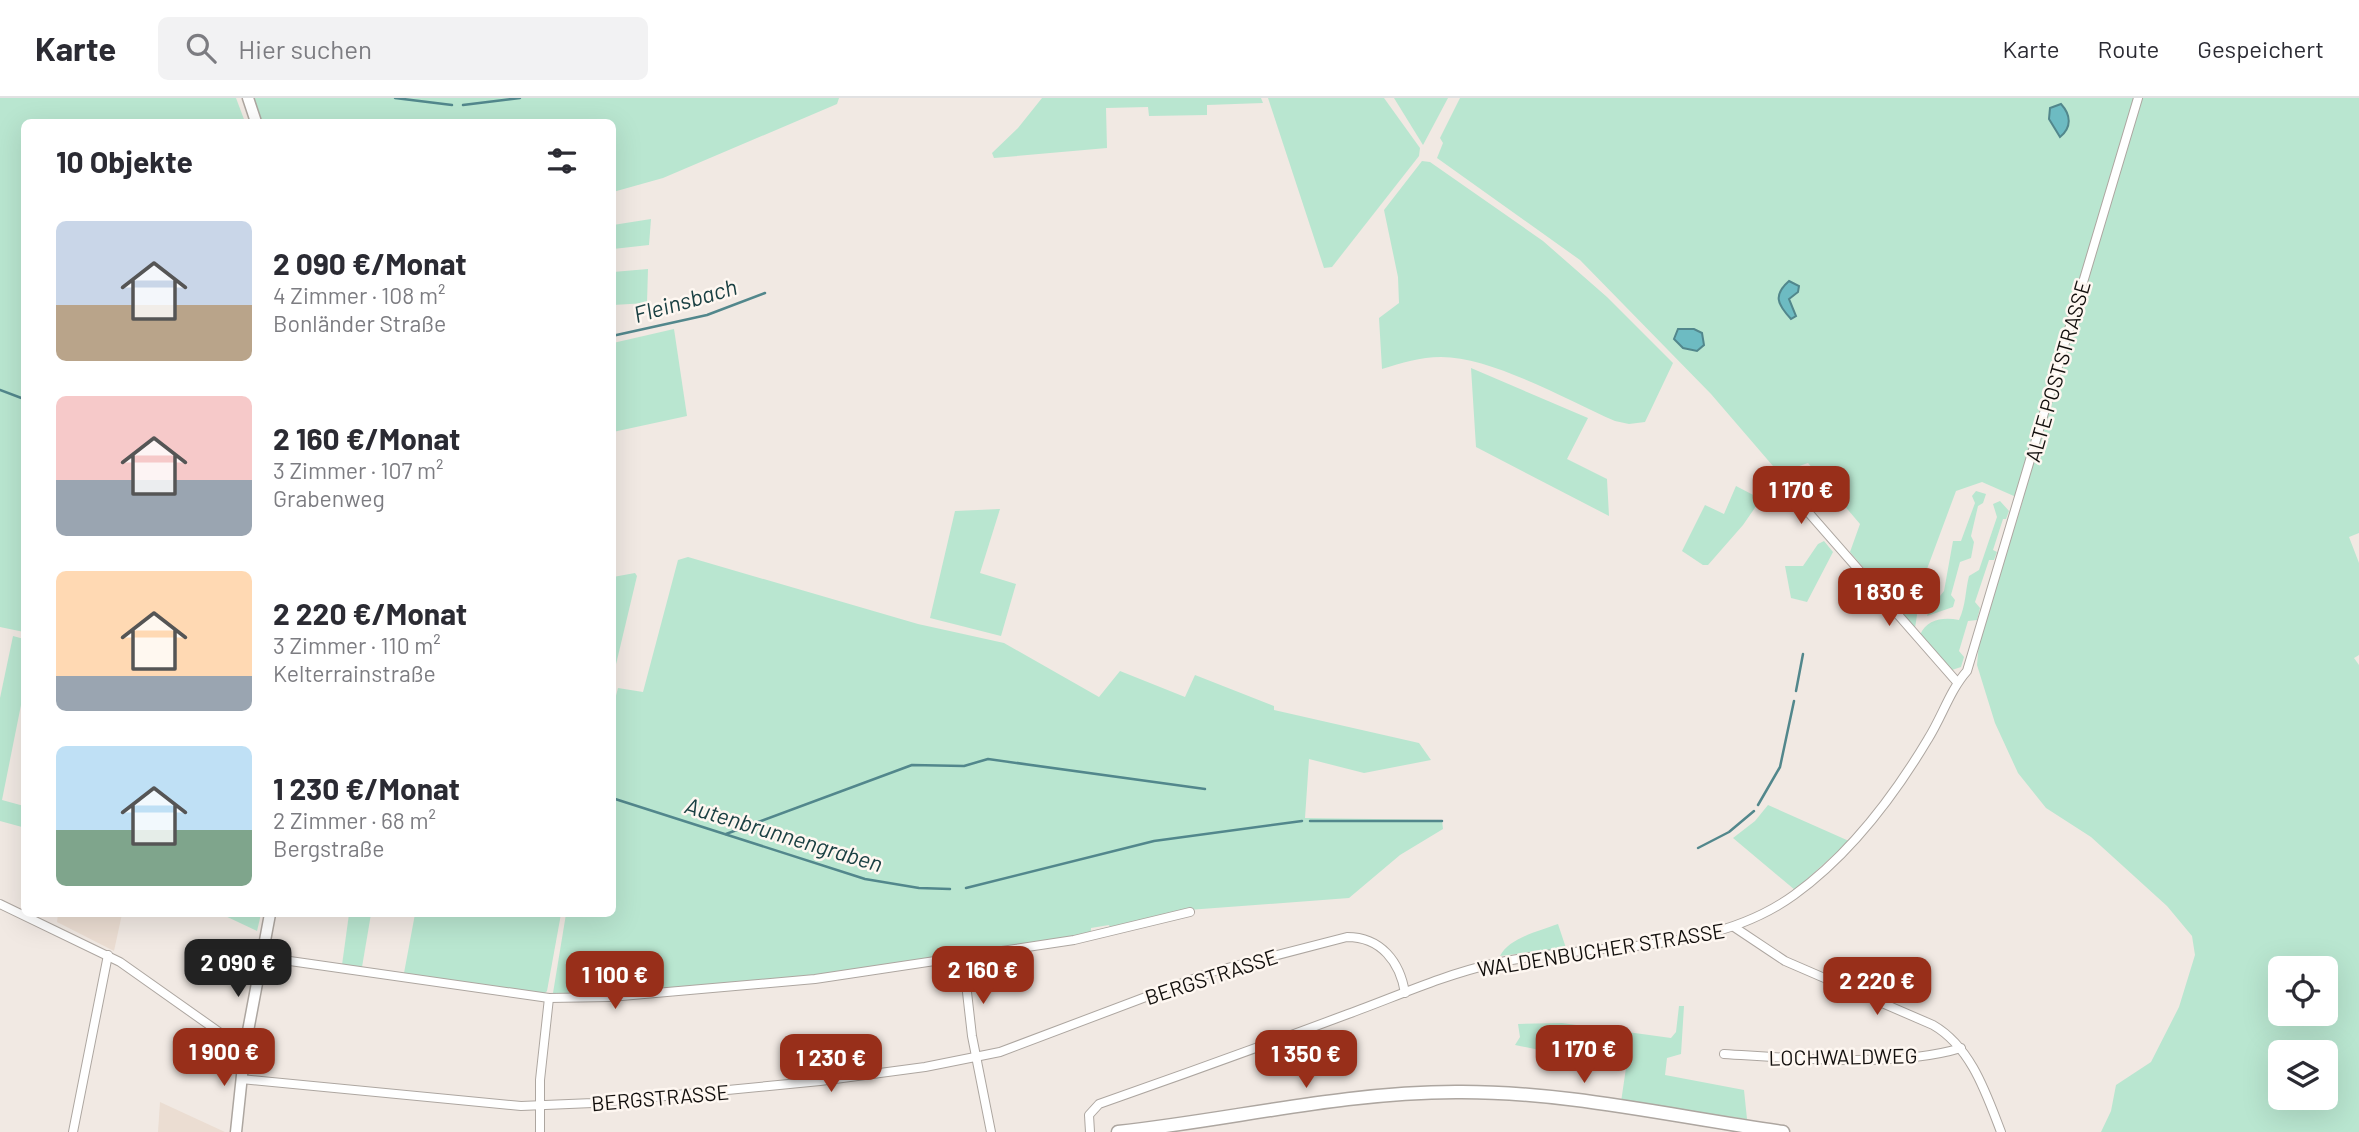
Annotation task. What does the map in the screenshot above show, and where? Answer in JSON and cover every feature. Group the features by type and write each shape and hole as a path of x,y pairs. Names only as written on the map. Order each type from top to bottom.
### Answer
{"main road":[{"path":"1118,1132 1383,1097 1452,1092 1527,1095 1783,1132"}],"street":[{"path":"248,98 256,119"},
{"name":"ALTE POSTSTRASSE","path":"1975,644 2138,98"},
{"path":"1780,480 1957,682"},
{"name":"WALDENBUCHER STRASSE","path":"1090,1132 1089,1115 1098,1104 1491,964 1697,936 1734,927 1765,913 1796,894 1850,843 1911,765 1937,724 1957,682 1967,671 1975,644"},
{"path":"0,904 21,914"},
{"path":"262,957 549,998 767,986 1109,933 1190,912"},
{"path":"28,917 108,955 236,1044 245,1046"},
{"path":"236,1132 245,1046 269,917"},
{"path":"1734,927 1785,961 1933,1025 1954,1038 1990,1103 2001,1132"},
{"name":"BERGSTRASSE","path":"241,1079 539,1106 750,1088 976,1059 1037,1040 1212,972 1347,937 1362,937 1382,947 1402,975 1405,993"},
{"path":"73,1132 108,955"},
{"path":"963,957 976,1059 991,1132"},
{"path":"540,1132 539,1106 549,998"},
{"name":"LOCHWALDWEG","path":"1724,1054 1838,1059 1932,1055 1961,1048"}],"shaded area":[{"path":"58,917 121,917 114,951 57,922"},
{"path":"160,1102 225,1132 158,1132"}],"green space":[{"path":"0,98 236,98 244,119 21,119 21,631 0,627"},
{"path":"252,98 839,98 837,104 663,178 616,191 616,119 260,119"},
{"path":"1042,98 1261,98 1263,103 1207,105 1207,115 1149,116 1148,107 1106,108 1107,148 994,158 992,153 1018,128"},
{"path":"1268,98 1384,98 1420,148 1419,156 1332,267 1324,268"},
{"path":"1394,98 1448,98 1423,145"},
{"path":"1460,98 2359,98 2359,533 2349,537 2359,563 2359,655 2354,658 2359,665 2359,1132 2101,1132 2111,1111 2116,1085 2151,1062 2179,1007 2195,955 2192,936 2167,906 2091,837 2046,808 2018,773 1995,723 1977,665 1979,643 2023,500 1982,482 1956,491 1914,604 1917,615 1915,628 1850,552 1860,524 1808,463 1779,473 1711,394 1580,260 1437,158 1443,143 1440,138"},
{"path":"1422,161 1430,162 1543,241 1607,297 1673,363 1645,422 1629,424 1615,421 1529,381 1461,359 1426,358 1382,369 1379,318 1399,303 1398,277 1384,210"},
{"path":"651,219 649,245 616,249 616,225"},
{"path":"648,269 647,303 616,305 616,272"},
{"path":"674,329 687,416 616,431 616,342"},
{"path":"1471,368 1588,418 1567,459 1607,479 1609,516 1476,447"},
{"path":"1736,486 1761,499 1743,525 1708,565 1703,565 1682,551 1705,505 1724,514"},
{"path":"1976,491 1986,494 1983,503 1978,506 1971,536 1974,542 1971,558 1960,562 1951,595 1955,600 1953,607 1927,616 1933,595 1940,596 1944,591 1953,541 1961,541 1975,503 1972,496"},
{"path":"2000,501 2009,511 2006,519 2003,519 1993,550 1997,552 1994,560 1989,560 1975,602 1980,608 1977,620 1968,621 1959,651 1964,657 1961,667 1952,670 1920,635 1927,625 1936,620 1959,620 1969,576 1979,570 1997,517 1993,504"},
{"path":"1000,509 980,573 1016,584 1001,636 930,618 955,511"},
{"path":"1824,541 1833,552 1807,602 1791,598 1785,566 1803,566 1818,544"},
{"path":"688,557 918,624 1004,643 1099,697 1120,671 1185,697 1195,675 1274,706 1274,710 1419,743 1431,760 1364,773 1309,759 1305,818 1442,820 1443,829 1400,855 1349,898 1188,910 1111,930 1109,925 1091,928 1091,934 818,976 632,992 553,993 566,917 616,917 616,696 618,688 643,692 678,560"},
{"path":"635,573 637,576 616,664 616,576"},
{"path":"13,636 21,638 21,705 2,800 21,805 21,827 0,821 0,698"},
{"path":"1768,805 1849,841 1795,890 1733,838 1755,821"},
{"path":"227,917 260,917 257,931"},
{"path":"349,917 370,917 362,967 342,965"},
{"path":"414,917 560,917 547,991 544,994 404,973"},
{"path":"1558,924 1566,948 1500,956 1517,940"},
{"path":"1679,1006 1684,1006 1681,1054 1667,1058 1665,1075 1744,1090 1747,1119 1621,1102 1626,1068 1515,1045 1520,1037 1518,1024 1562,1023 1671,1038 1676,1032"}],"water":[{"path":"2061,104 2069,121 2067,129 2060,137 2049,119 2050,108"},
{"path":"1789,281 1799,286 1798,292 1789,299 1796,316 1791,319 1779,300 1781,291"},
{"path":"1678,329 1694,329 1702,333 1704,345 1697,351 1683,348 1674,339"}],"waterway":[{"path":"395,98 452,105"},
{"path":"463,105 520,98"},
{"name":"Fleinsbach","path":"616,335 707,315 765,293"},
{"name":"Fleinsbach","path":"0,390 21,398"},
{"path":"1796,691 1803,654"},
{"path":"1758,805 1780,767 1794,701"},
{"path":"726,834 912,765 964,766 988,759 1205,789"},
{"name":"Autenbrunnengraben","path":"616,799 865,879 919,888 950,889"},
{"path":"1698,848 1729,832 1754,811"},
{"name":"Autenbrunnengraben","path":"966,888 1154,841 1302,821"},
{"name":"Autenbrunnengraben","path":"1310,821 1442,821"}]}
